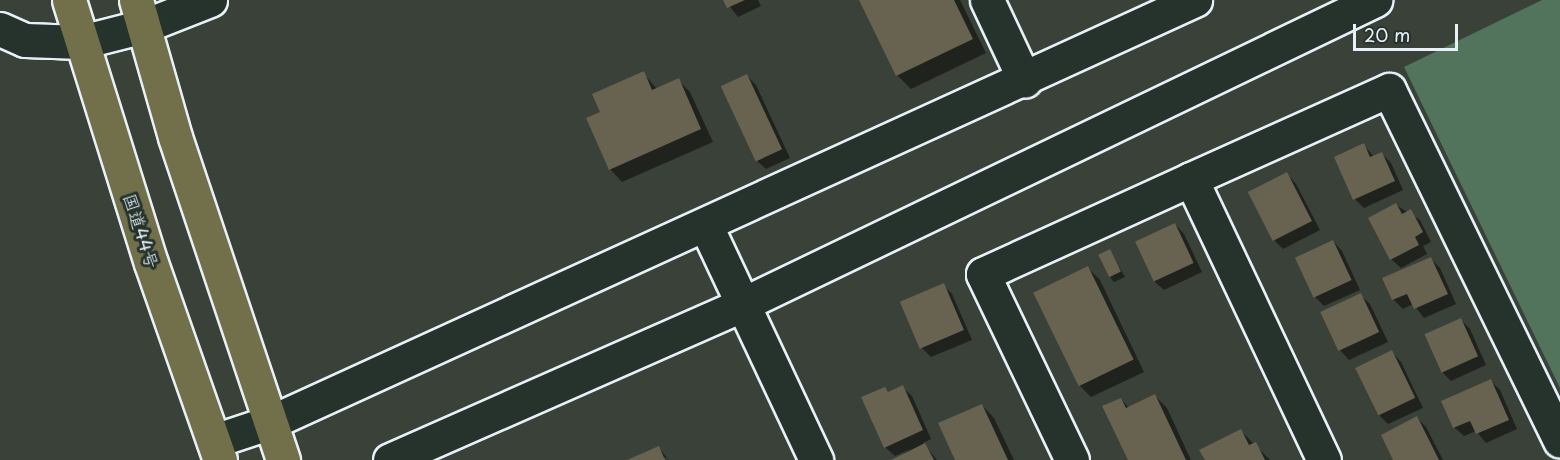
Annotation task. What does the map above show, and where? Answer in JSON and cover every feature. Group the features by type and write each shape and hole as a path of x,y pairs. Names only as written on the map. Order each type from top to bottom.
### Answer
{"highway":[{"name":"国道44号","path":"69,0 151,263 217,451"},
{"path":"140,13 175,137 283,460"}],"street":[{"path":"0,28 25,40 81,42 140,13 210,0"},
{"path":"987,0 1025,81"},
{"path":"217,451 271,422 1025,81 1195,0"},
{"path":"390,460 741,305 1375,0"},
{"path":"1072,460 983,274 1389,90 1560,440"},
{"path":"1191,179 1323,460"},
{"path":"706,226 741,305 816,460"}],"green space":[{"path":"1542,0 1560,0 1560,388 1404,67"}],"building":[{"path":"723,0 745,0 727,8"},
{"path":"859,0 954,0 973,39 896,76"},
{"path":"644,71 652,90 679,78 701,129 609,170 586,118 600,112 592,94"},
{"path":"747,74 782,149 756,161 721,86"},
{"path":"1364,143 1370,157 1382,152 1395,181 1353,200 1334,157"},
{"path":"1287,172 1312,221 1273,241 1248,192"},
{"path":"1396,203 1402,214 1411,209 1423,232 1415,237 1419,245 1390,260 1368,218"},
{"path":"1175,223 1194,263 1154,281 1135,242"},
{"path":"1333,240 1352,280 1314,298 1295,258"},
{"path":"1110,249 1121,271 1109,277 1098,255"},
{"path":"1431,257 1448,294 1414,309 1407,294 1392,300 1382,278"},
{"path":"1088,266 1134,359 1079,386 1033,293"},
{"path":"944,283 964,330 920,349 900,302"},
{"path":"1361,293 1379,332 1338,351 1320,312"},
{"path":"1461,318 1478,356 1442,373 1424,334"},
{"path":"1392,350 1415,398 1378,416 1355,368"},
{"path":"1491,379 1509,420 1476,434 1470,421 1453,428 1441,401"},
{"path":"903,385 923,430 884,448 861,397 885,387 888,392"},
{"path":"1155,394 1186,460 1128,460 1102,406 1121,398 1126,408"},
{"path":"982,404 1008,460 955,460 938,423"},
{"path":"1417,416 1439,460 1393,460 1381,435"},
{"path":"1241,429 1249,445 1256,442 1265,460 1205,460 1199,450"},
{"path":"925,443 934,460 891,460"},
{"path":"659,446 665,460 627,460"}]}
